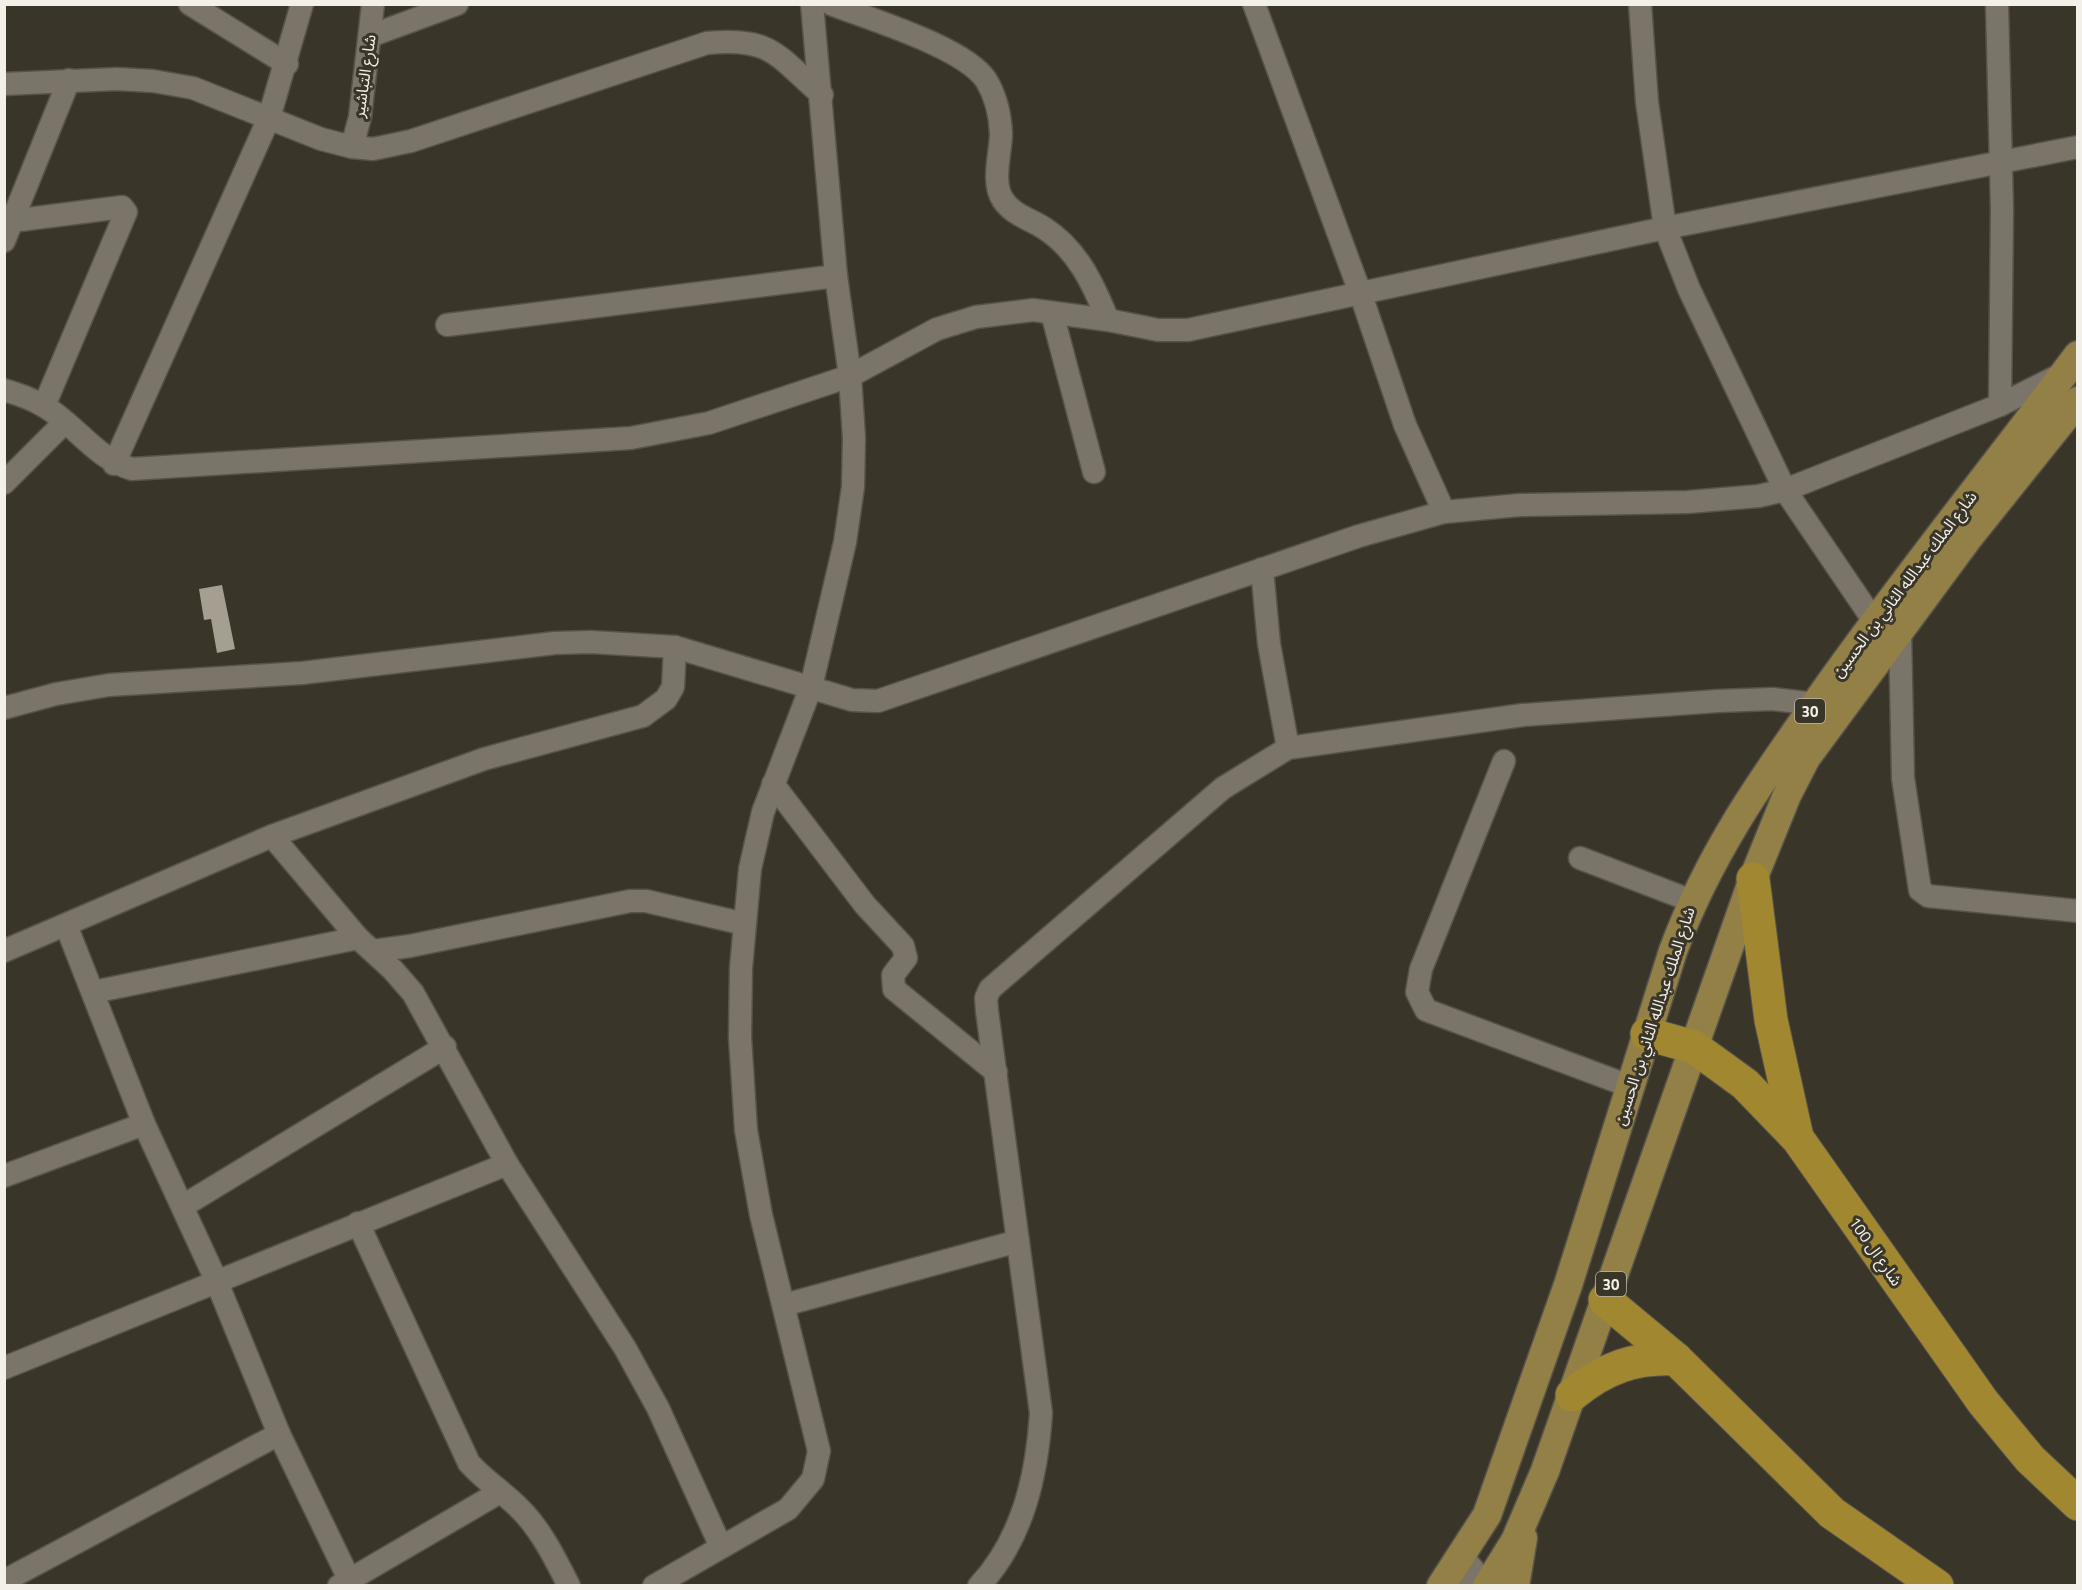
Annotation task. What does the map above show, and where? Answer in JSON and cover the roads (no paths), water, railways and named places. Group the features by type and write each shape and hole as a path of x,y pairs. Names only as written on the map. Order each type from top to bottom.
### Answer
{"highway":[{"path":"1753,879 1770,1020 1798,1139"},
{"name":"شارع ال 100","path":"1647,1034 1694,1047 1745,1084 1798,1139 1983,1402 2030,1459 2078,1504"},
{"path":"1605,1300 1676,1359 1832,1513 1937,1586"},
{"path":"1572,1395 1590,1380 1621,1365 1654,1358 1676,1359"}],"main road":[{"name":"شارع الملك عبدالله الثاني بن الحسين","path":"1487,1585 1525,1521 1572,1395 1753,879 1787,795 1806,758 1887,625 2071,364"},
{"name":"شارع الملك عبدالله الثاني بن الحسين","path":"1454,1574 1488,1515 1568,1285 1629,1086 1692,901 1714,857 1744,806 1815,704 1887,625 2078,401"},
{"path":"1568,1285 1605,1300"},
{"path":"1515,1586 1525,1521"}],"street":[{"path":"190,4 287,64"},
{"path":"114,464 269,118 287,64 302,4"},
{"name":"شارع التباشير","path":"352,147 360,117 373,4"},
{"path":"370,36 457,4"},
{"path":"654,1586 788,1509 813,1479 819,1451 761,1215 746,1130 740,1037 741,968 750,869 763,812 811,687 845,542 853,487 854,438 850,376 836,276 822,95 812,4"},
{"path":"831,4 861,10 945,50 965,61 985,79 997,104 1001,130 997,171 1001,198 1010,208 1043,227 1071,251 1090,277 1108,320"},
{"path":"1254,4 1361,295 1405,425 1443,512"},
{"path":"1640,4 1647,102 1665,228 1689,289 1785,490 1887,625 1903,778 1920,890 1928,896 2078,911"},
{"path":"1997,4 2000,405"},
{"path":"4,84 117,79 193,88 321,140 373,149 411,141 707,43 732,40 760,44 775,52 822,95"},
{"path":"7,228 69,80"},
{"path":"4,390 44,406 114,464 132,469 631,438 709,423 850,376 937,329 976,317 1033,310 1108,320 1158,330 1188,330 1361,295 1665,228 2000,165 2078,147"},
{"path":"7,228 122,207 126,212 44,406"},
{"path":"447,325 836,276"},
{"path":"1052,313 1094,472"},
{"path":"4,708 56,694 109,685 302,673 555,643 591,642 675,648 852,700 887,698 1262,569 1443,512 1520,505 1688,502 1759,496 1785,490 2000,405 2071,364"},
{"path":"4,483 65,422"},
{"path":"1262,569 1269,644 1288,748"},
{"path":"4,951 272,836 484,759 643,716 666,699 673,687 675,648"},
{"path":"979,1586 991,1574 1013,1537 1028,1497 1038,1456 1041,1413 987,1011 986,998 990,989 1223,788 1288,748 1523,715 1718,700 1773,699 1815,704"},
{"path":"1504,761 1421,969 1417,992 1426,1010 1629,1086"},
{"path":"773,784 869,910 903,946 906,958 893,975 894,989 996,1072"},
{"path":"272,836 365,944 413,993 445,1047 507,1164 613,1329 658,1408 721,1547"},
{"path":"1580,858 1692,901"},
{"path":"93,993 365,944 410,946 630,901 663,904 745,924"},
{"path":"66,925 144,1124 216,1280 279,1434 344,1582 500,1492"},
{"path":"183,1206 445,1047"},
{"path":"4,1176 144,1124"},
{"path":"4,1368 216,1280 507,1164"},
{"path":"358,1223 469,1463 522,1510 537,1529 568,1586"},
{"path":"784,1305 1018,1241"},
{"path":"4,1581 279,1434"},
{"path":"1454,1574 1487,1585"}]}
